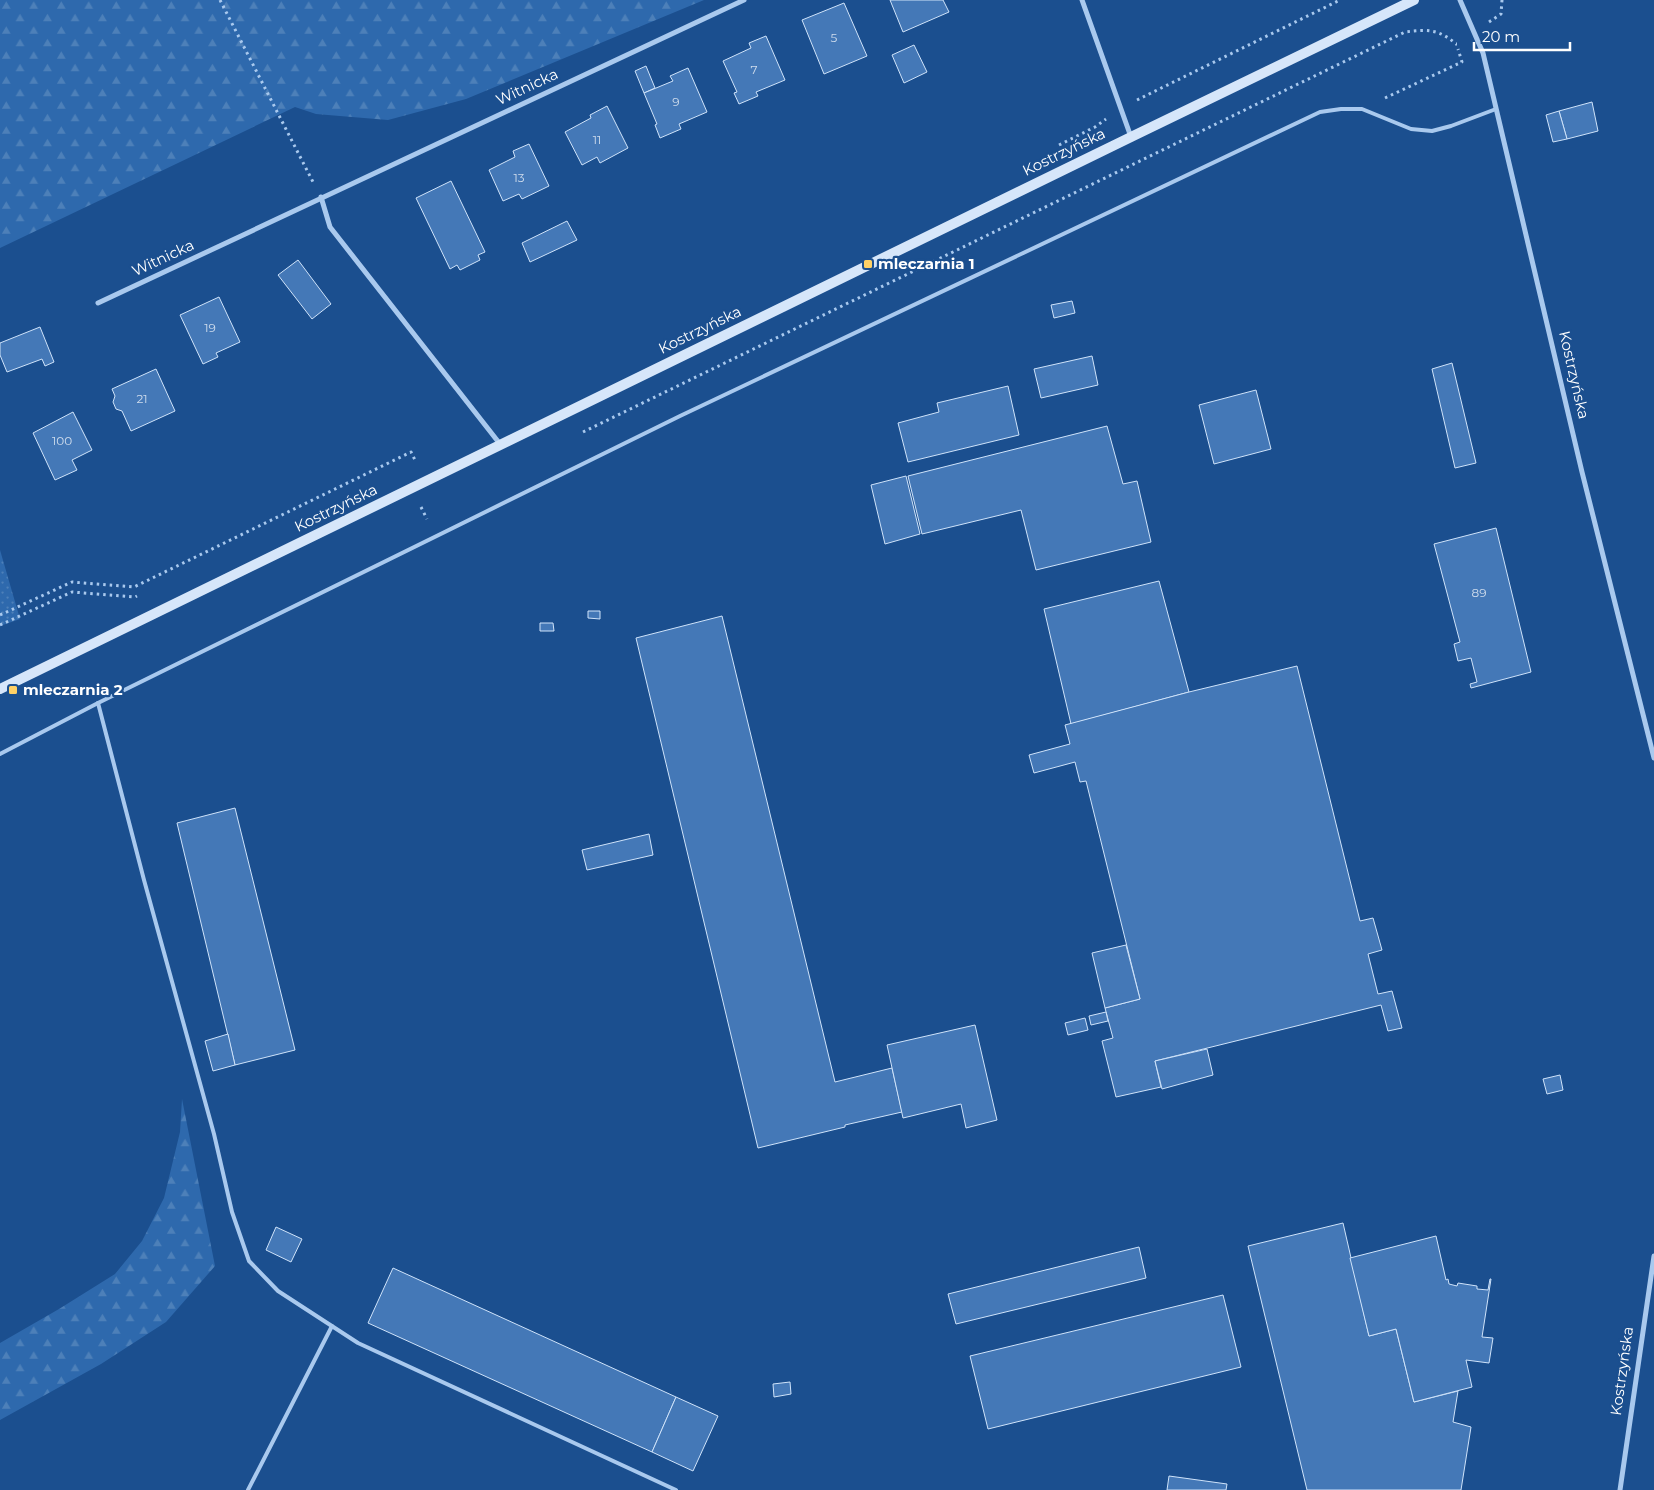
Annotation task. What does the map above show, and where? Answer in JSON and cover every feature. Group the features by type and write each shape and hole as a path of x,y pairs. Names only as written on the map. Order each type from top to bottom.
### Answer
{"main road":[{"name":"Kostrzyńska","path":"0,689 1131,136 1414,0"}],"street":[{"name":"Witnicka","path":"98,303 744,0"},
{"path":"1082,0 1131,136"},
{"name":"Kostrzyńska","path":"1460,0 1483,54 1582,472 1654,758"},
{"path":"321,197 330,226 384,298 500,444"},
{"name":"Kostrzyńska","path":"1620,1490 1654,1256"}],"lane":[{"path":"0,754 98,703 680,416 1320,112 1362,109 1411,129 1432,131 1496,109"},
{"path":"98,703 144,880 214,1134 232,1212 249,1261 278,1291 358,1344 676,1490"},
{"path":"248,1490 332,1326"}],"path":[{"path":"220,0 321,197"},
{"path":"1121,108 1340,0"},
{"path":"1456,44 1501,14 1502,0"},
{"path":"578,434 1405,32 1421,30 1437,32 1447,36 1456,44 1462,62 1362,109"},
{"path":"0,615 72,582 134,588 411,452 435,503 422,509"},
{"path":"0,625 72,592 135,597 144,593"}],"green space":[{"path":"0,0 704,0 466,99 388,120 316,114 295,107 0,248"},
{"path":"0,550 20,619 0,626"},
{"path":"182,1099 215,1266 166,1322 101,1364 0,1420 0,1343 115,1274 142,1241 164,1198 180,1132"}],"building":[{"path":"890,0 943,0 949,12 903,32"},
{"path":"844,3 867,56 824,74 802,20"},
{"path":"766,36 785,80 756,92 758,96 739,104 734,93 737,92 723,61 751,48 749,43"},
{"path":"914,45 927,72 904,83 892,55"},
{"path":"646,66 655,88 644,93 635,71"},
{"path":"688,68 707,112 679,124 681,129 660,138 655,125 657,124 644,93 673,81 670,76"},
{"path":"1592,102 1598,131 1567,139 1559,111"},
{"path":"607,106 628,148 600,163 597,157 582,165 565,132 591,118 590,115"},
{"path":"1559,111 1567,139 1553,142 1546,115"},
{"path":"529,144 549,186 522,199 519,194 503,201 489,170 515,157 513,151"},
{"path":"451,181 485,252 478,255 480,260 460,270 457,265 450,269 416,198"},
{"path":"567,221 577,240 530,262 522,243"},
{"path":"298,260 331,304 312,319 278,275"},
{"path":"219,297 240,342 216,353 218,357 203,364 180,315"},
{"path":"1072,301 1075,313 1054,318 1051,305"},
{"path":"40,327 54,362 45,366 42,359 7,372 0,355 0,343"},
{"path":"1092,356 1098,385 1041,398 1034,369"},
{"path":"1452,363 1476,463 1455,468 1432,369"},
{"path":"156,369 175,411 131,431 122,411 116,409 113,402 115,396 112,389"},
{"path":"1008,386 1019,435 908,462 898,423 939,412 937,403"},
{"path":"1256,390 1271,449 1214,464 1199,405"},
{"path":"73,412 92,450 72,460 77,470 55,480 33,433"},
{"path":"1107,426 1123,484 1137,481 1151,542 1036,570 1021,510 922,534 908,476"},
{"path":"906,476 920,534 885,544 871,485"},
{"path":"1496,528 1531,672 1471,688 1470,684 1477,682 1471,658 1458,661 1454,644 1460,642 1434,544"},
{"path":"1159,581 1189,692 1071,724 1044,609"},
{"path":"588,611 600,611 600,619 588,618"},
{"path":"722,616 835,1082 892,1068 902,1112 758,1148 636,638"},
{"path":"540,623 553,623 554,631 540,631"},
{"path":"1297,666 1360,921 1373,918 1382,950 1368,954 1378,994 1392,991 1402,1028 1388,1031 1381,1005 1155,1061 1161,1087 1116,1097 1102,1041 1113,1038 1105,1008 1140,999 1086,781 1080,782 1075,762 1034,773 1029,755 1070,744 1065,725"},
{"path":"235,808 295,1050 235,1065 177,823"},
{"path":"649,834 653,855 587,870 582,850"},
{"path":"1126,945 1140,999 1105,1008 1092,953"},
{"path":"1106,1012 1108,1021 1091,1025 1089,1016"},
{"path":"1085,1018 1088,1030 1068,1035 1065,1023"},
{"path":"975,1025 997,1120 966,1128 961,1104 903,1118 887,1045"},
{"path":"228,1034 235,1065 213,1071 205,1041"},
{"path":"1207,1049 1213,1075 1162,1089 1155,1061"},
{"path":"1560,1075 1563,1090 1547,1094 1543,1079"},
{"path":"1343,1223 1369,1336 1396,1329 1414,1402 1458,1391 1453,1422 1471,1427 1461,1490 1307,1490 1248,1246"},
{"path":"276,1227 302,1239 291,1262 266,1250"},
{"path":"1436,1236 1446,1280 1448,1279 1449,1284 1457,1286 1458,1283 1477,1286 1477,1289 1488,1290 1491,1279 1482,1337 1493,1338 1489,1363 1466,1360 1472,1387 1414,1402 1396,1329 1369,1336 1350,1258"},
{"path":"1139,1247 1146,1278 956,1324 948,1294"},
{"path":"393,1268 676,1397 652,1452 368,1323"},
{"path":"1223,1295 1241,1367 988,1429 970,1356"},
{"path":"790,1382 791,1394 774,1397 773,1384"},
{"path":"676,1397 718,1416 693,1471 652,1452"},
{"path":"1169,1476 1227,1484 1226,1490 1167,1490"}],"place":[{"name":"mleczarnia 1","path":"868,264"},
{"name":"mleczarnia 2","path":"13,690"}]}
